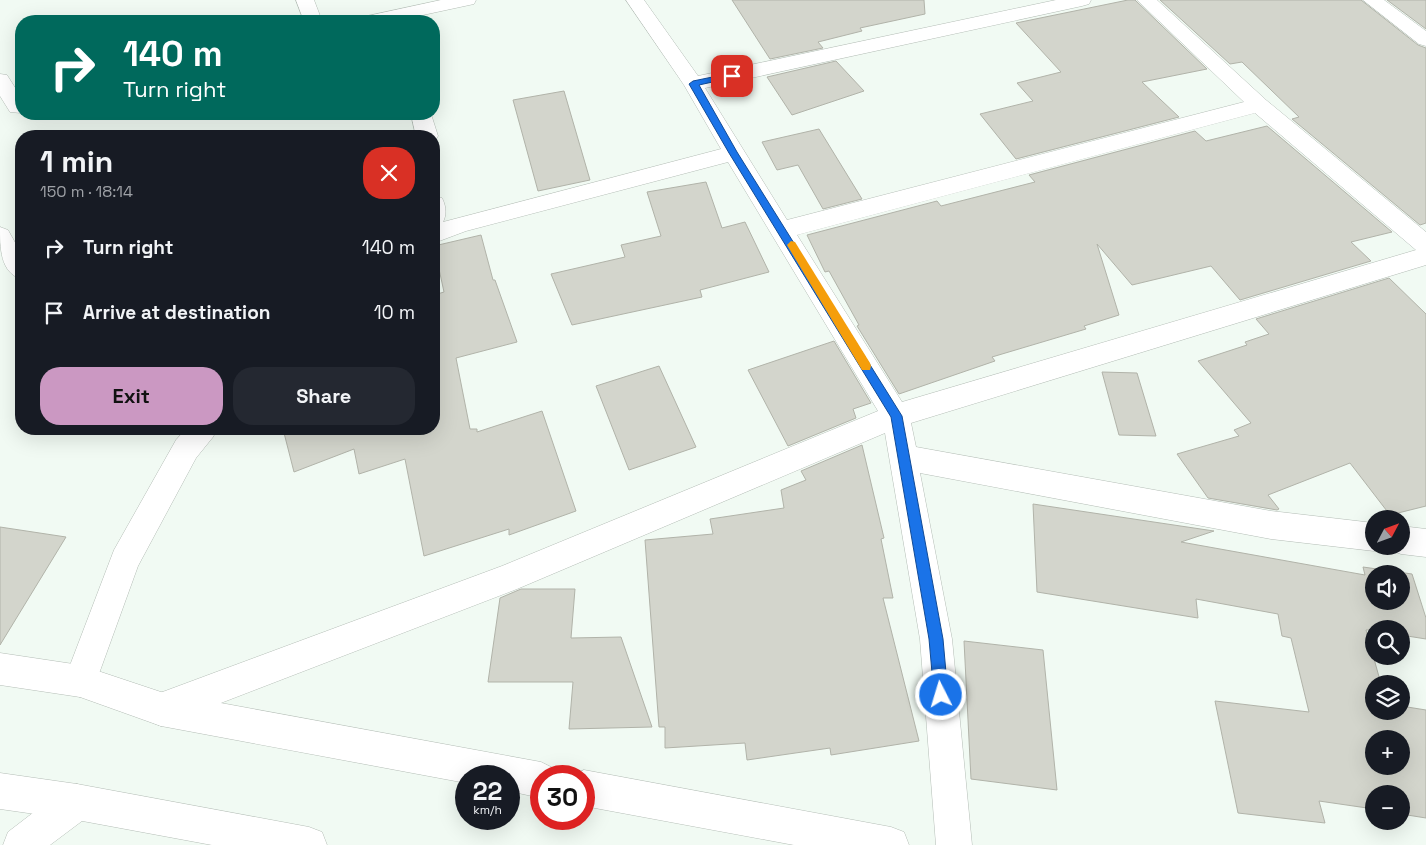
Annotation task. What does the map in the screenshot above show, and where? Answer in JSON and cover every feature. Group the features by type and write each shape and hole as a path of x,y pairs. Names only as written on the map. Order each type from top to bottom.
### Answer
{"street":[{"path":"305,0 311,15"},
{"path":"408,15 463,0"},
{"path":"635,0 693,84 896,416 936,639 954,845"},
{"path":"693,84 1082,0"},
{"path":"1146,0 1259,105 1426,245"},
{"path":"1372,0 1426,40"},
{"path":"0,80 13,108"},
{"path":"782,230 1259,105"},
{"path":"440,232 461,224 734,153"},
{"path":"0,236 13,271"},
{"path":"161,709 506,580 896,416 1426,256"},
{"path":"80,681 125,560 186,450 198,435"},
{"path":"904,457 1271,525 1365,536"},
{"path":"1410,541 1426,543"},
{"path":"0,669 80,681 161,709 530,778"},
{"path":"0,790 77,802 310,845"},
{"path":"595,790 891,845"},
{"path":"21,845 77,802"}],"building":[{"path":"732,0 924,0 925,14 860,28 862,31 818,42 823,48 770,59"},
{"path":"1135,0 1207,69 1142,82 1179,117 1016,159 980,114 1033,101 1017,83 1061,72 1016,23"},
{"path":"1160,0 1361,0 1418,45 1426,48 1426,223 1420,225 1292,119 1299,117 1242,62 1230,64"},
{"path":"1387,0 1426,0 1426,29"},
{"path":"836,61 864,91 792,115 767,77"},
{"path":"564,91 590,180 538,191 513,100"},
{"path":"1267,126 1392,232 1351,242 1371,261 1240,300 1211,266 1132,285 1097,244 1119,315 1084,326 1086,329 992,357 995,361 899,394 857,326 859,325 829,271 825,272 807,235 937,201 941,206 1035,182 1029,175 1195,131 1206,141"},
{"path":"819,129 862,199 823,209 798,165 777,170 762,142"},
{"path":"706,182 722,228 745,222 769,272 700,290 702,297 572,325 551,274 625,257 621,245 661,236 647,192"},
{"path":"481,235 493,280 495,280 517,342 456,358 470,429 477,429 477,432 542,411 576,511 509,535 509,529 424,556 405,459 359,474 354,449 294,472 285,435 440,435 440,293 444,292 440,274 440,245"},
{"path":"1389,278 1426,314 1426,506 1410,510 1386,510 1350,463 1268,495 1279,509 1277,510 1208,498 1177,454 1239,436 1234,430 1251,423 1198,361 1247,345 1245,342 1269,334 1256,319"},
{"path":"834,341 871,403 853,409 856,418 788,446 748,370"},
{"path":"659,366 696,447 629,470 596,386"},
{"path":"1102,372 1137,373 1156,436 1119,435"},
{"path":"862,445 884,538 881,539 893,598 883,598 919,741 831,755 830,748 747,760 745,743 665,748 665,727 659,727 645,540 713,534 710,519 784,508 781,490 806,480 801,471"},
{"path":"1033,504 1214,531 1181,542 1365,575 1365,610 1410,610 1410,574 1412,574 1426,618 1426,639 1410,636 1410,620 1365,620 1365,665 1376,665 1378,675 1365,675 1365,720 1410,720 1410,707 1426,710 1426,818 1410,815 1410,785 1365,785 1365,808 1319,801 1325,823 1238,813 1215,701 1309,712 1291,638 1282,636 1278,614 1196,599 1198,618 1037,592"},
{"path":"0,527 66,537 0,645"},
{"path":"521,589 575,589 571,638 621,637 652,727 569,729 573,682 488,682 500,598"},
{"path":"964,641 1043,650 1057,790 971,779"}],"slow traffic":[{"path":"791,245 866,366"}],"route":[{"path":"732,76 693,84 896,416 936,639 941,695"}]}
